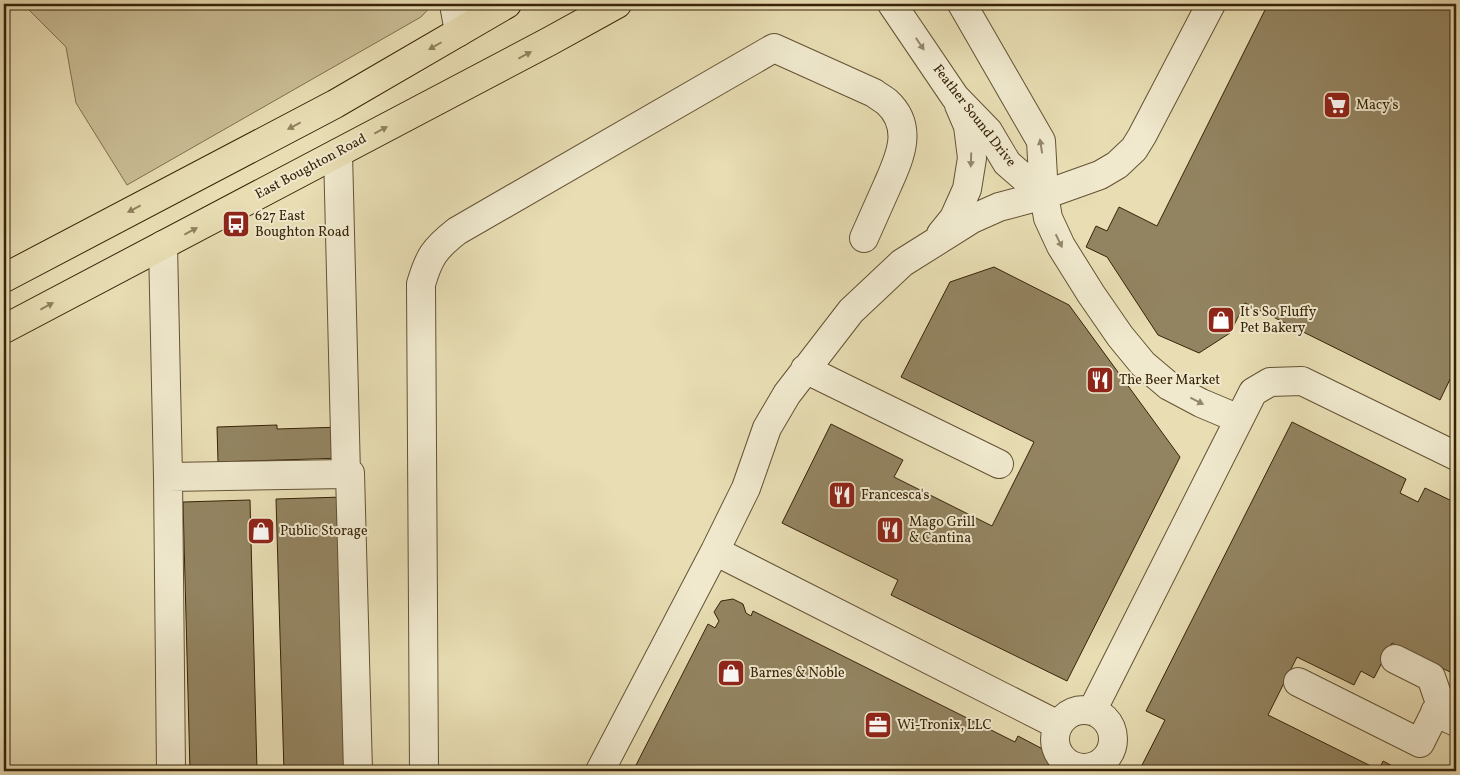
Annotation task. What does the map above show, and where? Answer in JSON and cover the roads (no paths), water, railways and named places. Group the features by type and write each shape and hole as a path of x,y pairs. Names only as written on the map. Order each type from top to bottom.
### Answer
{"main road":[{"path":"4,278 335,104 507,4"},
{"name":"East Boughton Road","path":"4,329 617,4"}],"lane":[{"path":"454,4 459,32"},
{"name":"Feather Sound Drive","path":"892,4 955,96 988,131 1007,163 1044,195"},
{"path":"962,4 1041,141 1044,195 1048,218 1061,246 1120,336 1143,364 1169,386 1201,403 1239,419"},
{"path":"600,771 746,488 767,428 787,394 851,311 902,263 972,219 999,207 1044,195 1100,175 1117,165 1134,149 1142,136 1211,4"},
{"path":"424,771 421,284 427,263 440,245 456,231 774,48 874,93 888,102 897,115 902,131 902,147 864,238"},
{"path":"934,242 954,218 967,190 972,158 968,126 955,96"},
{"path":"338,153 346,474"},
{"path":"163,245 171,771"},
{"path":"805,369 999,464"},
{"path":"1092,711 1253,392 1270,382 1302,381 1456,456"},
{"path":"168,478 350,473 358,771"},
{"path":"715,551 1058,725"},
{"path":"1298,682 1420,743 1446,717 1431,676 1395,659"},
{"path":"1092,711 1100,714 1112,729 1112,748 1108,756 1101,763 1083,769 1065,761 1055,744 1055,734 1058,725 1072,712 1092,711"}],"place":[{"name":"Macy's","path":"1337,105"},
{"name":"627 East Boughton Road","path":"236,224"},
{"name":"It's So Fluffy Pet Bakery","path":"1221,320"},
{"name":"The Beer Market","path":"1100,380"},
{"name":"Francesca's","path":"842,495"},
{"name":"Mago Grill & Cantina","path":"890,530"},
{"name":"Public Storage","path":"261,531"},
{"name":"Barnes & Noble","path":"731,673"},
{"name":"Wi-Tronix, LLC","path":"878,725"}]}
